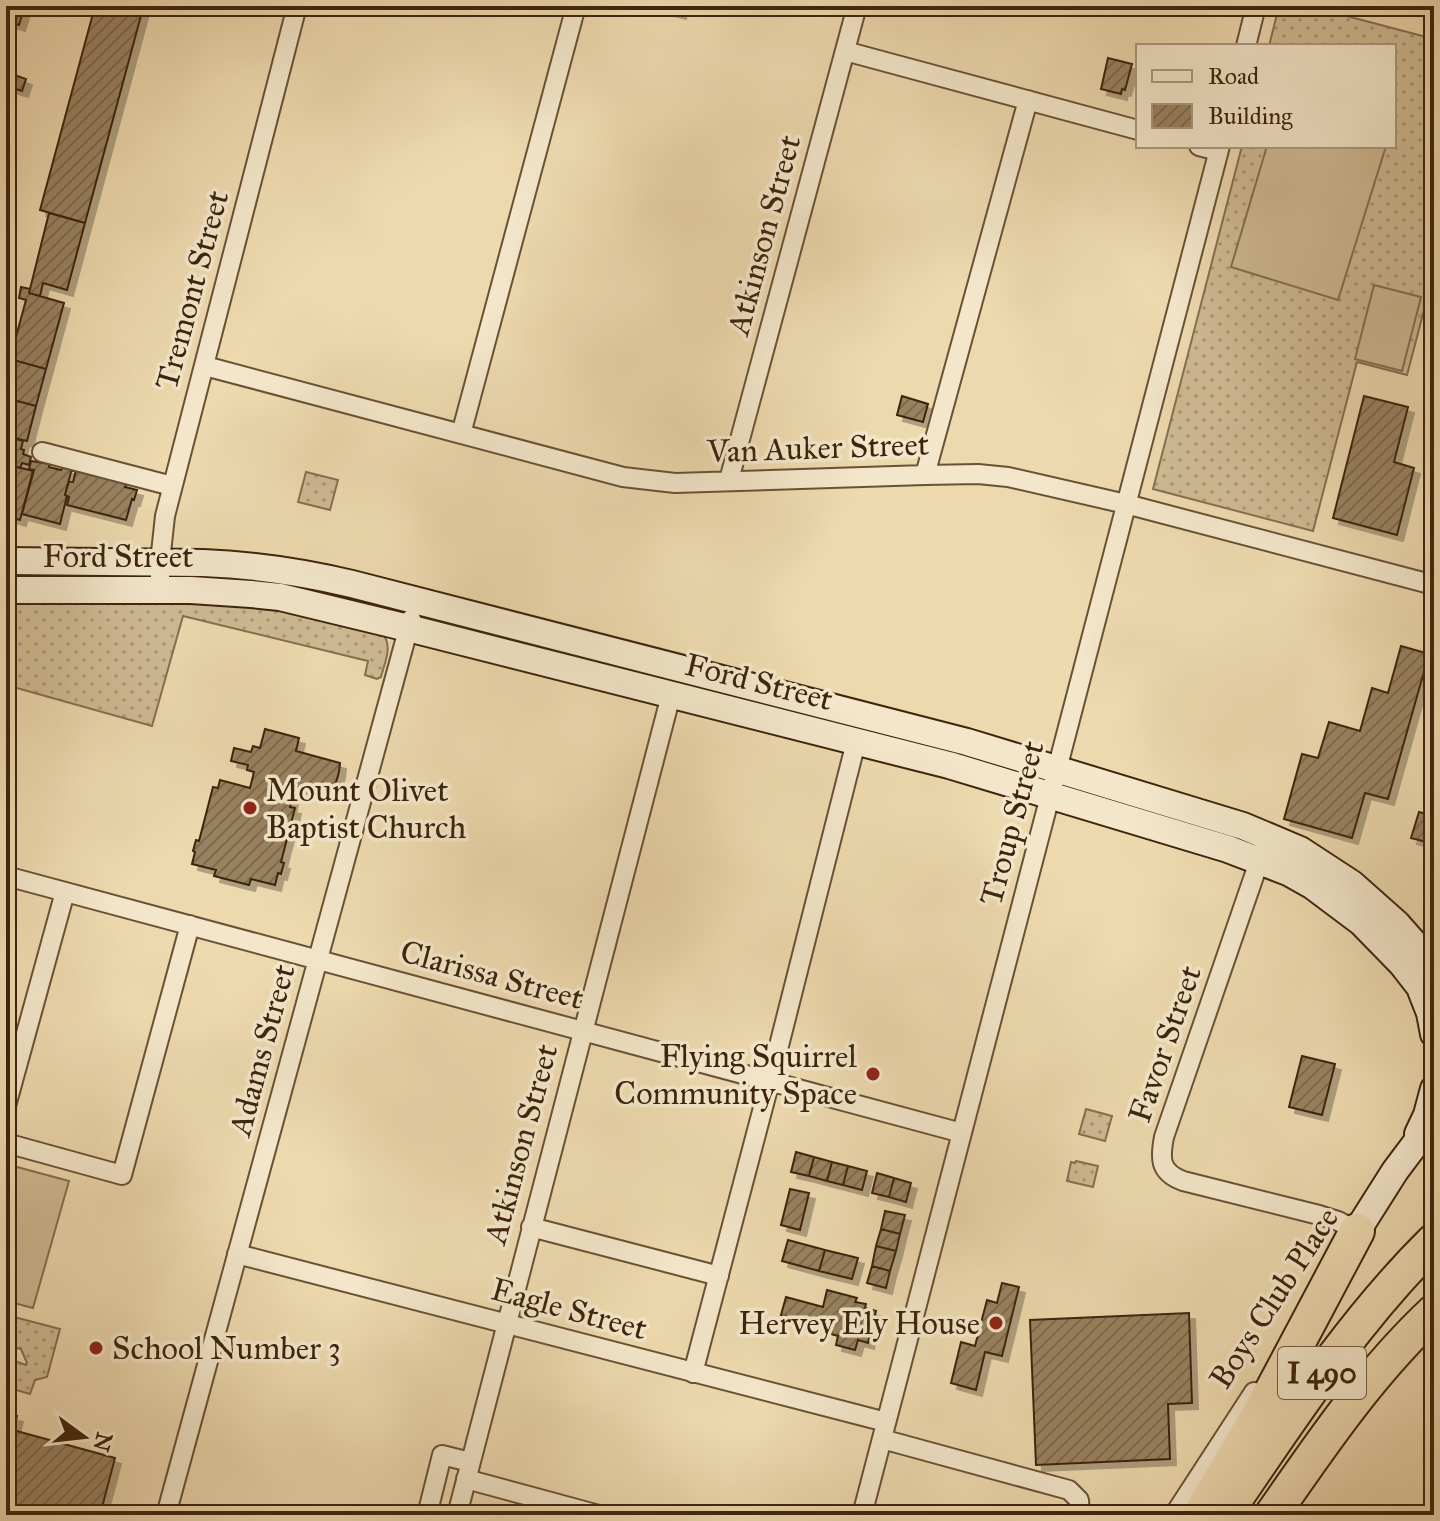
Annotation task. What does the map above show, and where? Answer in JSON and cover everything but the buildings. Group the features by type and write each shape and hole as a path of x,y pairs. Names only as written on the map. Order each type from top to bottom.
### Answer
{"highway":[{"path":"1200,1515 1262,1410 1357,1231"},
{"name":"I 490","path":"1224,1515 1356,1328 1394,1282 1434,1241"},
{"name":"I 490","path":"1272,1515 1367,1385 1434,1312"}],"main road":[{"name":"Ford Street","path":"6,561 233,564 293,571 937,734 1057,769 1214,817 1264,848 1288,872 1338,903 1429,986"},
{"name":"Ford Street","path":"6,590 221,591 280,597 1264,848"},
{"path":"1429,986 1434,1034"},
{"path":"1411,1147 1427,1115 1434,1089"},
{"name":"Boys Club Place","path":"1357,1231 1411,1147 1434,1119"}],"street":[{"name":"Tremont Street","path":"160,591 165,516 172,486 297,6"},
{"path":"461,434 576,6"},
{"name":"Atkinson Street","path":"729,480 857,6"},
{"path":"1246,44 1253,7"},
{"path":"845,51 1136,129"},
{"path":"925,475 1028,100"},
{"name":"Troup Street","path":"862,1515 1219,149"},
{"name":"Van Auker Street","path":"205,366 623,477 675,483 978,474 1008,477 1126,504 1434,585"},
{"path":"42,452 172,486"},
{"name":"Adams Street","path":"166,1515 416,600"},
{"name":"Atkinson Street","path":"457,1515 671,695"},
{"path":"693,1373 856,742"},
{"name":"Favor Street","path":"1264,848 1164,1137 1163,1165 1174,1178 1329,1217 1357,1231"},
{"name":"Clarissa Street","path":"6,876 962,1133"},
{"path":"6,1106 65,892"},
{"path":"6,1143 122,1175 190,925"},
{"path":"531,1227 719,1276"},
{"name":"Boys Club Place","path":"1174,1515 1357,1231"},
{"name":"Eagle Street","path":"237,1254 693,1373 884,1431 1069,1490 1079,1500 1080,1515"},
{"path":"427,1515 442,1455 468,1470 599,1515"}],"shaded area":[{"path":"1279,6 1309,6 1434,39 1434,272 1407,375 1357,362 1313,531 1153,489 1241,148 1396,148 1396,44 1270,44"},
{"path":"1266,148 1385,148 1338,300 1231,267"},
{"path":"1374,285 1421,297 1402,371 1355,359"},
{"path":"306,472 338,480 330,510 298,502"},
{"path":"6,600 187,600 268,605 381,632 387,642 387,653 381,677 377,679 365,675 368,661 183,616 152,726 6,685"},
{"path":"1086,1109 1112,1116 1105,1141 1079,1134"},
{"path":"1071,1162 1098,1166 1093,1187 1067,1181"},
{"path":"6,1164 69,1181 33,1308 6,1301"},
{"path":"6,1312 60,1329 47,1377 35,1380 30,1394 6,1387 6,1358 27,1363 21,1349 6,1346"}],"place":[{"name":"Mount Olivet Baptist Church","path":"250,808"},
{"name":"Flying Squirrel Community Space","path":"873,1074"},
{"name":"Hervey Ely House","path":"996,1323"},
{"name":"School Number 3","path":"96,1348"}]}
